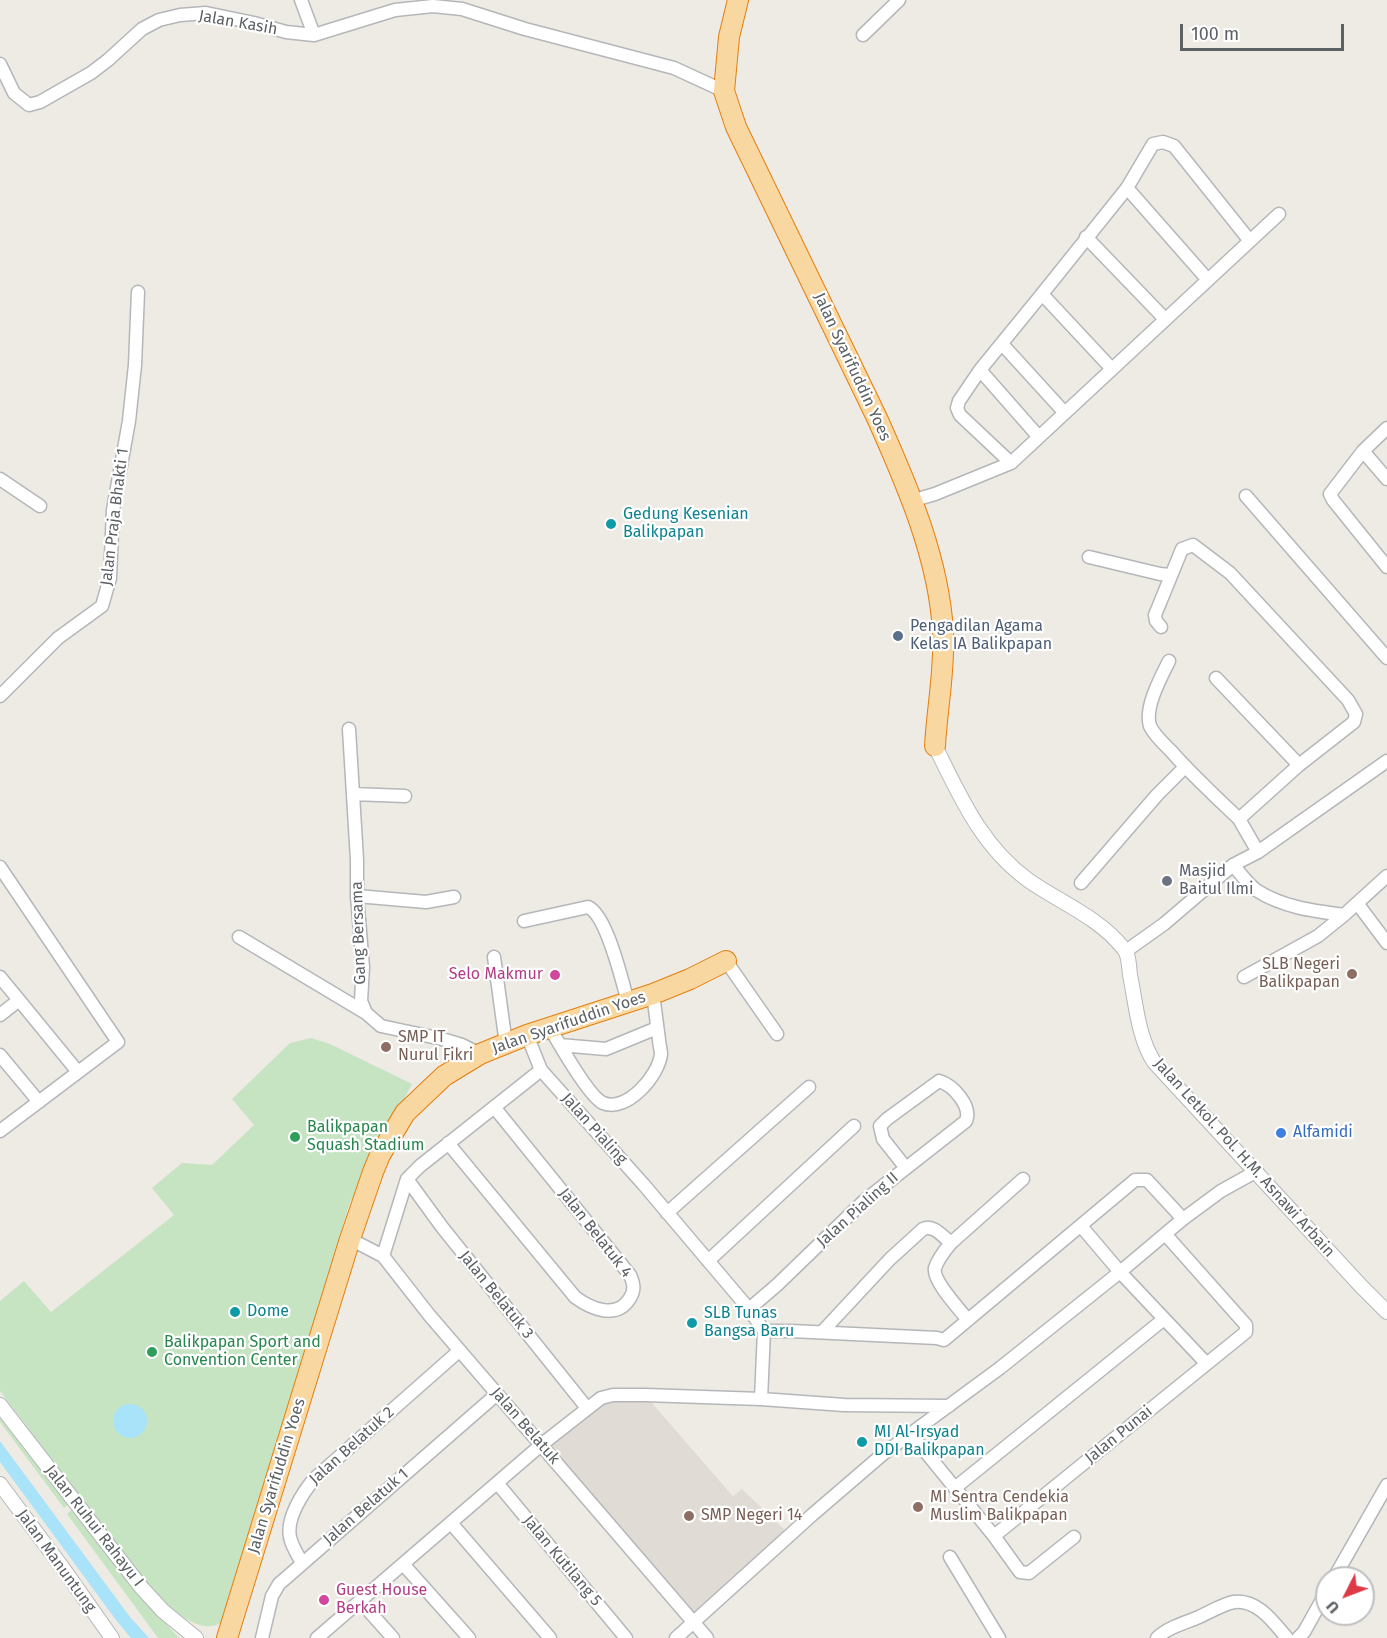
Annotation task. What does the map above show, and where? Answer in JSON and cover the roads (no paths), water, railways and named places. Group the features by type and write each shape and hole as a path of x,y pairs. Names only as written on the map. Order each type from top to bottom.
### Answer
{"highway":[{"name":"Jalan Syarifuddin Yoes","path":"738,0 729,37 724,91 736,127 877,418 927,547 942,611 943,634 942,682 935,747"},
{"name":"Jalan Syarifuddin Yoes","path":"227,1638 350,1239 380,1155 405,1113 444,1076 480,1054 528,1035 653,994 726,961"}],"street":[{"path":"301,0 314,35"},
{"path":"863,35 899,0"},
{"name":"Jalan Kasih","path":"0,64 14,93 29,105 40,102 91,73 142,29 159,20 180,15 206,14 254,22 286,32 314,35 395,10 461,4 525,29 674,68 724,91"},
{"path":"1011,463 960,415 957,408 959,401 980,370 1128,188 1153,144 1168,142 1174,146 1250,241"},
{"path":"1128,188 1208,280"},
{"path":"911,501 935,494 1011,463 1279,214"},
{"path":"1086,237 1165,319"},
{"name":"Jalan Praja Bhakti 1","path":"0,696 58,638 102,606 111,578 113,510 130,411 135,365 138,292"},
{"path":"1042,294 1112,369"},
{"path":"1002,344 1064,412"},
{"path":"980,370 1038,436"},
{"path":"1387,428 1363,451 1330,494 1333,501 1387,567"},
{"path":"1363,451 1387,479"},
{"path":"0,478 40,506"},
{"path":"1246,496 1387,658"},
{"path":"1161,627 1155,615 1170,575 1182,549 1193,545 1215,559 1230,573 1348,700 1356,714 1354,722 1299,765 1239,819"},
{"path":"1089,557 1170,575"},
{"path":"1168,661 1150,708 1150,726 1185,767 1239,819 1258,852"},
{"path":"1216,678 1299,765"},
{"name":"Gang Bersama","path":"349,729 357,896 363,967 362,1001 366,1013"},
{"path":"935,747 968,812 994,850 1026,879 1106,930 1126,951 1164,924 1233,866 1258,852 1387,761"},
{"path":"1081,883 1157,795 1185,767"},
{"path":"353,794 405,796"},
{"path":"1233,866 1254,889 1276,901 1306,910 1344,915"},
{"path":"0,867 118,1042 0,1131"},
{"path":"1244,977 1318,936 1387,876"},
{"path":"357,896 426,902 454,897"},
{"path":"1357,903 1387,943"},
{"path":"525,921 588,907 593,909 599,915 606,932 628,1002"},
{"path":"239,937 366,1013 381,1026 442,1039 480,1054"},
{"name":"Jalan Letkol. Pol. H.M. Asnawi Arbain","path":"1126,951 1143,1040 1154,1062 1387,1312"},
{"path":"494,957 506,1044"},
{"path":"726,961 777,1034"},
{"path":"0,977 78,1072"},
{"path":"550,1028 591,1092 603,1103 625,1102 644,1088 661,1054 653,994"},
{"path":"0,1015 19,1000"},
{"path":"560,1045 606,1049 657,1028"},
{"path":"383,1256 407,1179 448,1143 541,1070 528,1035"},
{"path":"0,1055 39,1102"},
{"name":"Jalan Pialing","path":"541,1070 667,1213 749,1309 764,1331"},
{"name":"Jalan Pialing II","path":"749,1309 864,1201 966,1121 969,1114 968,1108 949,1085 939,1081 880,1126 883,1139 906,1168"},
{"path":"667,1213 809,1087"},
{"name":"Jalan Belatuk 4","path":"448,1143 575,1297 586,1305 616,1311 627,1302 633,1292 634,1283 630,1275 494,1107"},
{"path":"708,1262 854,1126"},
{"path":"676,1638 858,1474 1000,1368 1183,1219 1221,1191 1257,1172"},
{"name":"Jalan Belatuk 3","path":"407,1179 442,1227 587,1408"},
{"path":"968,1320 935,1275 935,1268 951,1243 1023,1179"},
{"path":"761,1399 764,1331 822,1332 944,1340 1135,1180 1148,1180 1183,1219"},
{"path":"1081,1226 1120,1272 1206,1363"},
{"path":"822,1332 890,1259 923,1229 933,1228 951,1243"},
{"name":"Jalan Punai","path":"994,1536 1247,1329 1246,1324 1166,1234"},
{"name":"Jalan Belatuk","path":"350,1239 383,1256 459,1351 707,1638"},
{"path":"956,1487 1164,1319"},
{"name":"Jalan Belatuk 2","path":"302,1563 289,1534 297,1504 304,1492 315,1478 459,1351"},
{"name":"Jalan Belatuk 1","path":"262,1638 272,1596 279,1584 497,1394"},
{"path":"317,1638 541,1445 601,1398 613,1395 761,1399 844,1405 949,1406"},
{"name":"Jalan Ruhui Rahayu I","path":"0,1405 141,1587 163,1611 195,1638"},
{"path":"911,1434 956,1487 1020,1572 1029,1573 1074,1537"},
{"name":"Jalan Manuntung","path":"0,1484 112,1638"},
{"name":"Jalan Kutilang 5","path":"498,1484 626,1638"},
{"path":"1341,1566 1387,1485"},
{"path":"451,1523 550,1638"},
{"path":"950,1557 999,1638"},
{"path":"403,1564 469,1638"},
{"path":"360,1601 393,1638"},
{"path":"1157,1638 1169,1630 1233,1602 1256,1607 1268,1615 1287,1638"},
{"path":"1298,1638 1315,1612"}],"water":[{"path":"130,1404 142,1409 147,1421 142,1433 130,1438 118,1433 113,1421 118,1409"},
{"path":"0,1441 130,1617 149,1638 131,1638 116,1620 0,1462"}],"place":[{"name":"Gedung Kesenian Balikpapan","path":"611,524"},
{"name":"Pengadilan Agama Kelas IA Balikpapan","path":"898,636"},
{"name":"Masjid Baitul Ilmi","path":"1167,881"},
{"name":"SLB Negeri Balikpapan","path":"1352,974"},
{"name":"Selo Makmur","path":"555,975"},
{"name":"SMP IT Nurul Fikri","path":"386,1047"},
{"name":"Alfamidi","path":"1281,1133"},
{"name":"Balikpapan Squash Stadium","path":"295,1137"},
{"name":"Dome","path":"235,1312"},
{"name":"SLB Tunas Bangsa Baru","path":"692,1323"},
{"name":"Balikpapan Sport and Convention Center","path":"152,1352"},
{"name":"MI Al-Irsyad DDI Balikpapan","path":"862,1442"},
{"name":"MI Sentra Cendekia Muslim Balikpapan","path":"918,1507"},
{"name":"SMP Negeri 14","path":"689,1516"},
{"name":"Guest House Berkah","path":"324,1600"}]}
